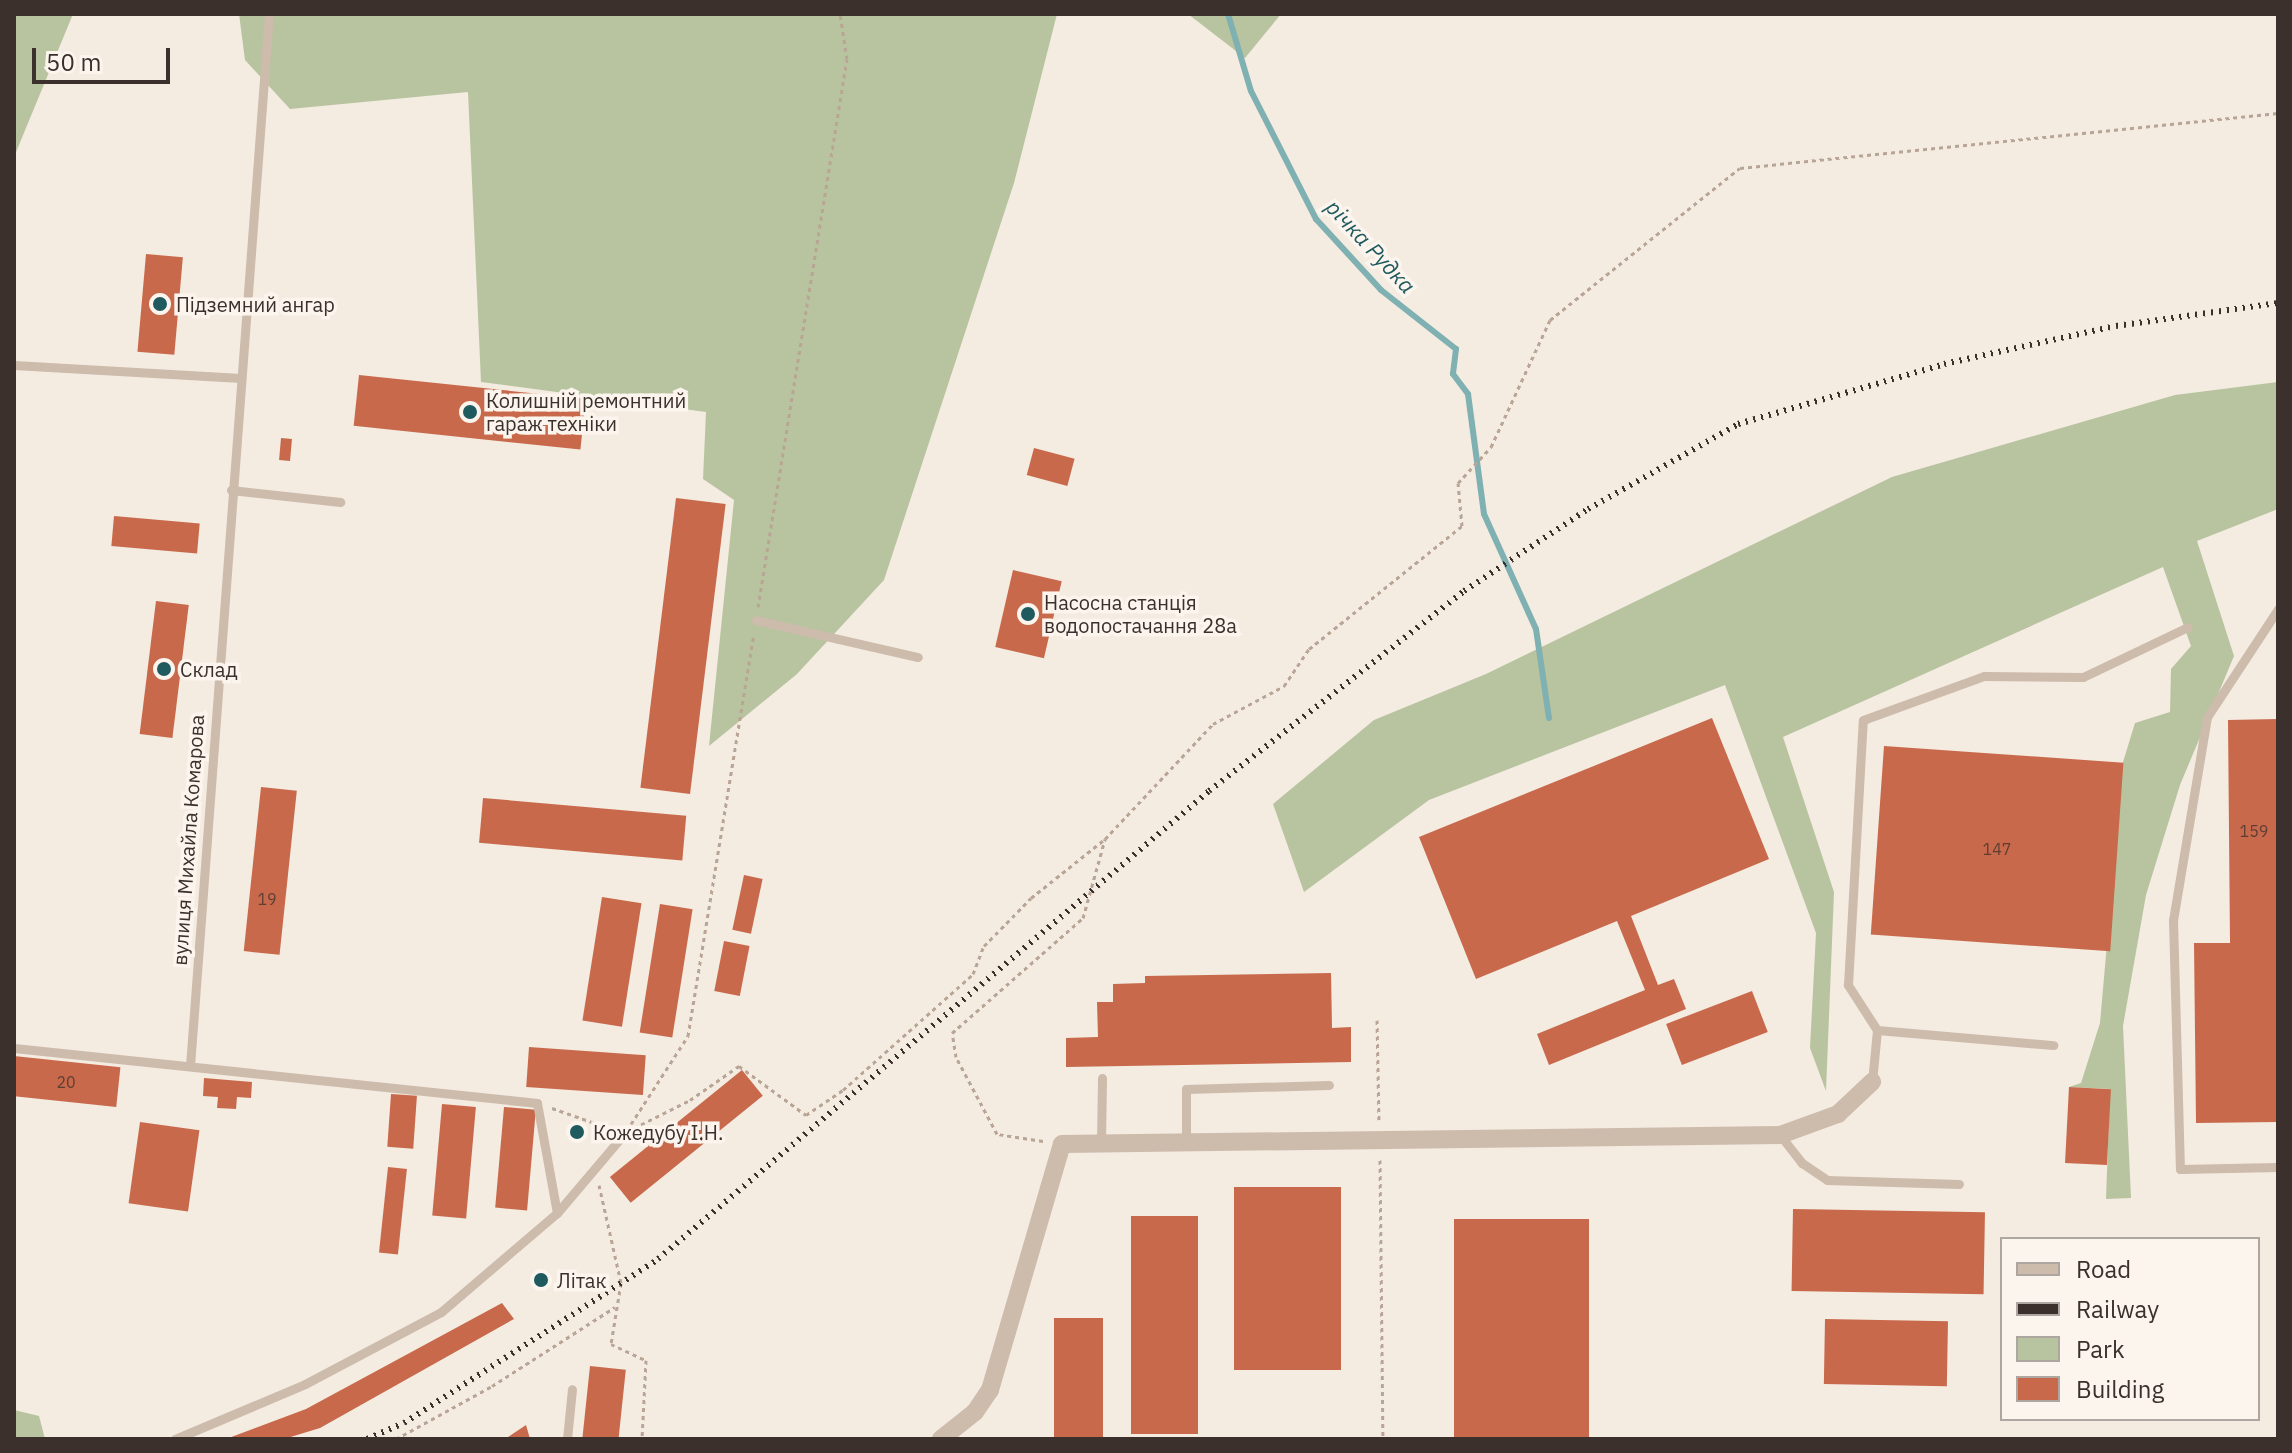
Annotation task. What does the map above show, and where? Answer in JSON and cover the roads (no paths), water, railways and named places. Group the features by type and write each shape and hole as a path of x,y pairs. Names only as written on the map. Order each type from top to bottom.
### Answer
{"street":[{"path":"941,1439 975,1412 990,1390 1062,1144 1780,1135 1838,1114 1872,1082"}],"lane":[{"name":"вулиця Михайла Комарова","path":"190,1066 269,14"},
{"path":"14,365 241,378"},
{"path":"231,490 340,502"},
{"path":"2278,609 2207,717 2173,920 2180,1169 2278,1167"},
{"path":"756,620 918,657"},
{"path":"1872,1082 1877,1030 1848,985 1863,720 1984,676 2083,677 2188,627"},
{"path":"1877,1030 2053,1045"},
{"path":"14,1048 537,1103 557,1213"},
{"path":"1101,1143 1102,1078"},
{"path":"1186,1142 1186,1089 1329,1085"},
{"path":"175,1439 305,1384 441,1312 557,1213 624,1134"},
{"path":"1780,1135 1802,1163 1827,1180 1959,1184"},
{"path":"567,1439 572,1389"}],"waterway":[{"name":"річка Рудка","path":"1228,14 1251,91 1316,219 1381,290 1456,349 1453,374 1468,394 1484,514 1536,629 1549,718"}],"railway":[{"path":"367,1439 404,1423 658,1259 1209,791 1464,591 1588,509 1738,424 1944,364 2116,326 2278,303"}],"place":[{"name":"Підземний ангар","path":"160,304"},
{"name":"Колишній ремонтний гараж техніки","path":"470,412"},
{"name":"Насосна станція водопостачання 28а","path":"1028,614"},
{"name":"Склад","path":"164,669"},
{"name":"Кожедубу І.Н.","path":"577,1132"},
{"name":"Літак","path":"541,1280"}]}
